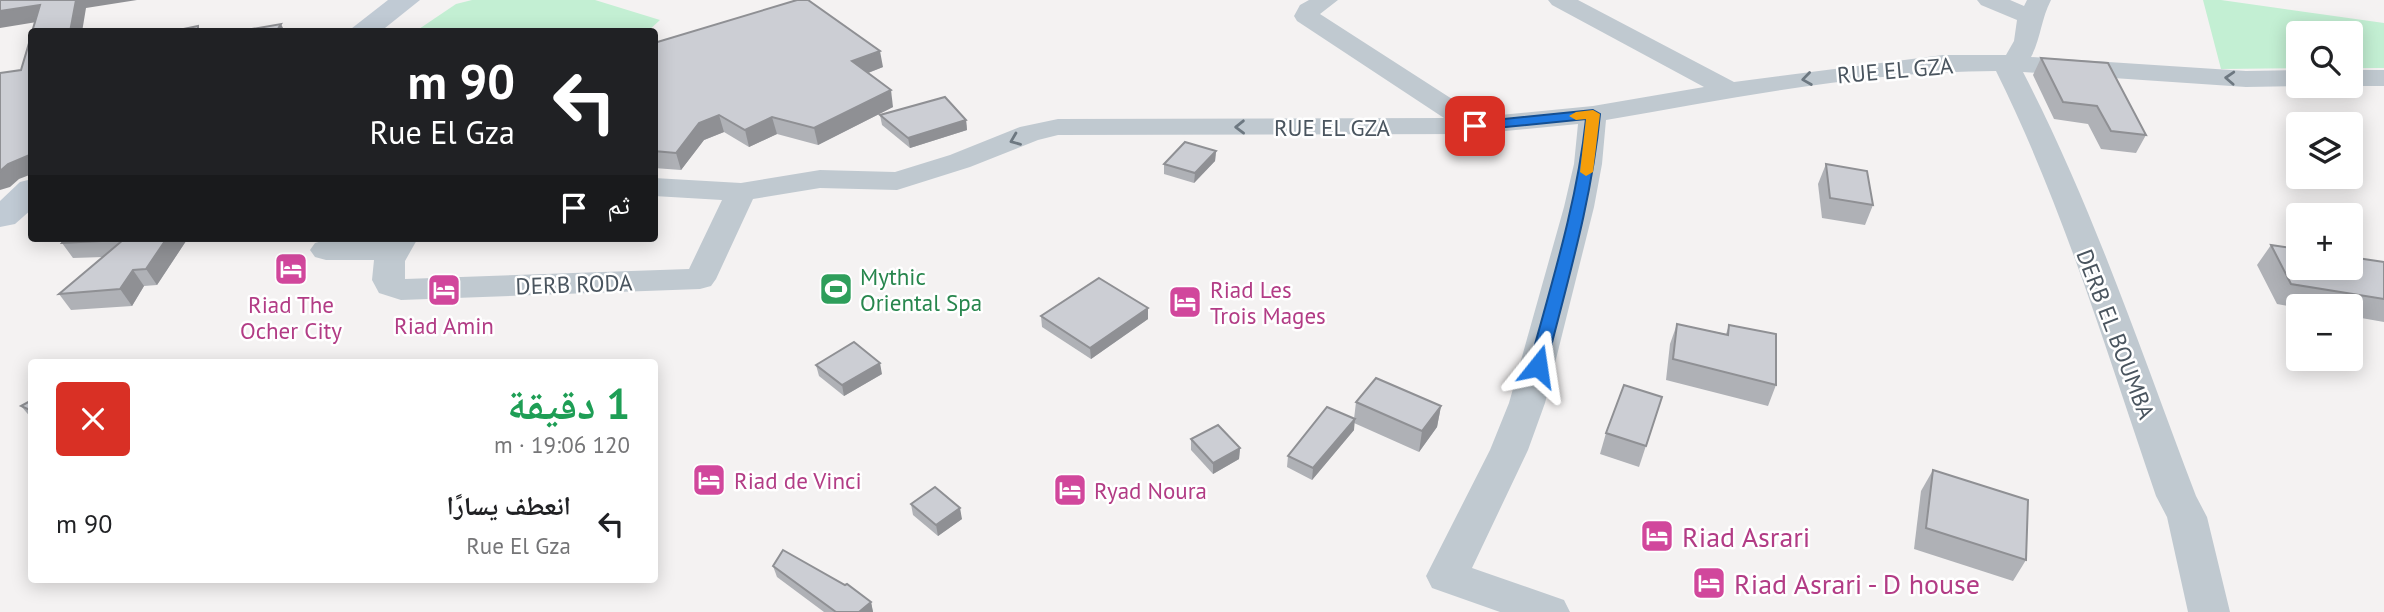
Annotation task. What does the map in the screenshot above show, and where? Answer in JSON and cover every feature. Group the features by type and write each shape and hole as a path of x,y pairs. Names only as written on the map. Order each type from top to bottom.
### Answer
{"street":[{"path":"367,28 406,0"},
{"path":"1326,0 1309,10 1306,16 1475,126"},
{"path":"1560,0 1732,91"},
{"path":"1989,0 2034,8 2027,41 2010,63"},
{"name":"RUE EL GZA","path":"658,187 741,192 820,179 897,181 960,162 1030,134 1058,127 1475,126 1593,114 1732,91 1942,63 2010,63 2219,77 2286,78"},
{"name":"DERB EL BOUMBA","path":"2010,63 2100,286 2176,496 2187,517 2209,612"},
{"path":"2363,78 2384,78"},
{"path":"1549,612 1447,576 1509,450 1527,403 1579,207 1588,164 1593,114"},
{"name":"DERB RODA","path":"326,250 398,244 387,268 387,278 391,286 401,290 700,279 741,192"},
{"path":"11,216 28,194"}],"green space":[{"path":"472,0 595,0 660,20 651,28 420,28 456,4"},
{"path":"2203,0 2221,0 2384,23 2384,68 2363,68 2363,21 2286,21 2286,68 2221,69"}],"building":[{"path":"0,0 76,0 71,28 33,28 40,5 0,11"},
{"path":"797,0 808,0 880,51 852,61 891,90 814,128 772,117 745,130 719,115 699,123 676,153 658,151 658,42"},
{"path":"281,24 278,28 258,28"},
{"path":"28,46 28,156 8,164 0,171 0,73 21,70"},
{"path":"2041,58 2108,63 2146,135 2111,131 2097,106 2063,102"},
{"path":"945,97 966,120 908,138 880,115"},
{"path":"1185,142 1216,151 1195,173 1164,164"},
{"path":"1826,164 1867,171 1873,205 1830,198"},
{"path":"121,242 164,242 146,269 133,270 120,289 59,294"},
{"path":"2271,245 2286,247 2286,274"},
{"path":"2363,259 2384,262 2384,299 2291,284 2289,280 2363,280"},
{"path":"1099,278 1148,308 1090,348 1041,316"},
{"path":"1677,324 1728,335 1729,325 1776,334 1776,385 1673,359"},
{"path":"854,342 880,363 842,385 816,365"},
{"path":"1376,378 1441,406 1422,431 1356,402"},
{"path":"1624,385 1662,397 1646,446 1606,433"},
{"path":"1327,407 1355,419 1313,468 1288,456"},
{"path":"1218,425 1240,448 1213,463 1191,439"},
{"path":"1933,470 2028,500 2026,560 1926,528"},
{"path":"935,487 960,508 936,525 911,504"},
{"path":"783,550 847,584 871,602 859,612 836,612 773,566"}],"slow traffic":[{"path":"1576,116 1593,114 1586,172"}],"place":[{"name":"Riad The Ocher City","path":"291,269"},
{"name":"Mythic Oriental Spa","path":"836,289"},
{"name":"Riad Amin","path":"444,290"},
{"name":"Riad Les Trois Mages","path":"1185,302"},
{"name":"Riad de Vinci","path":"709,480"},
{"name":"Ryad Noura","path":"1070,490"},
{"name":"Riad Asrari","path":"1657,536"},
{"name":"Riad Asrari - D house","path":"1709,583"}],"route":[{"path":"1475,126 1593,114 1588,164 1579,207 1538,366"}]}
